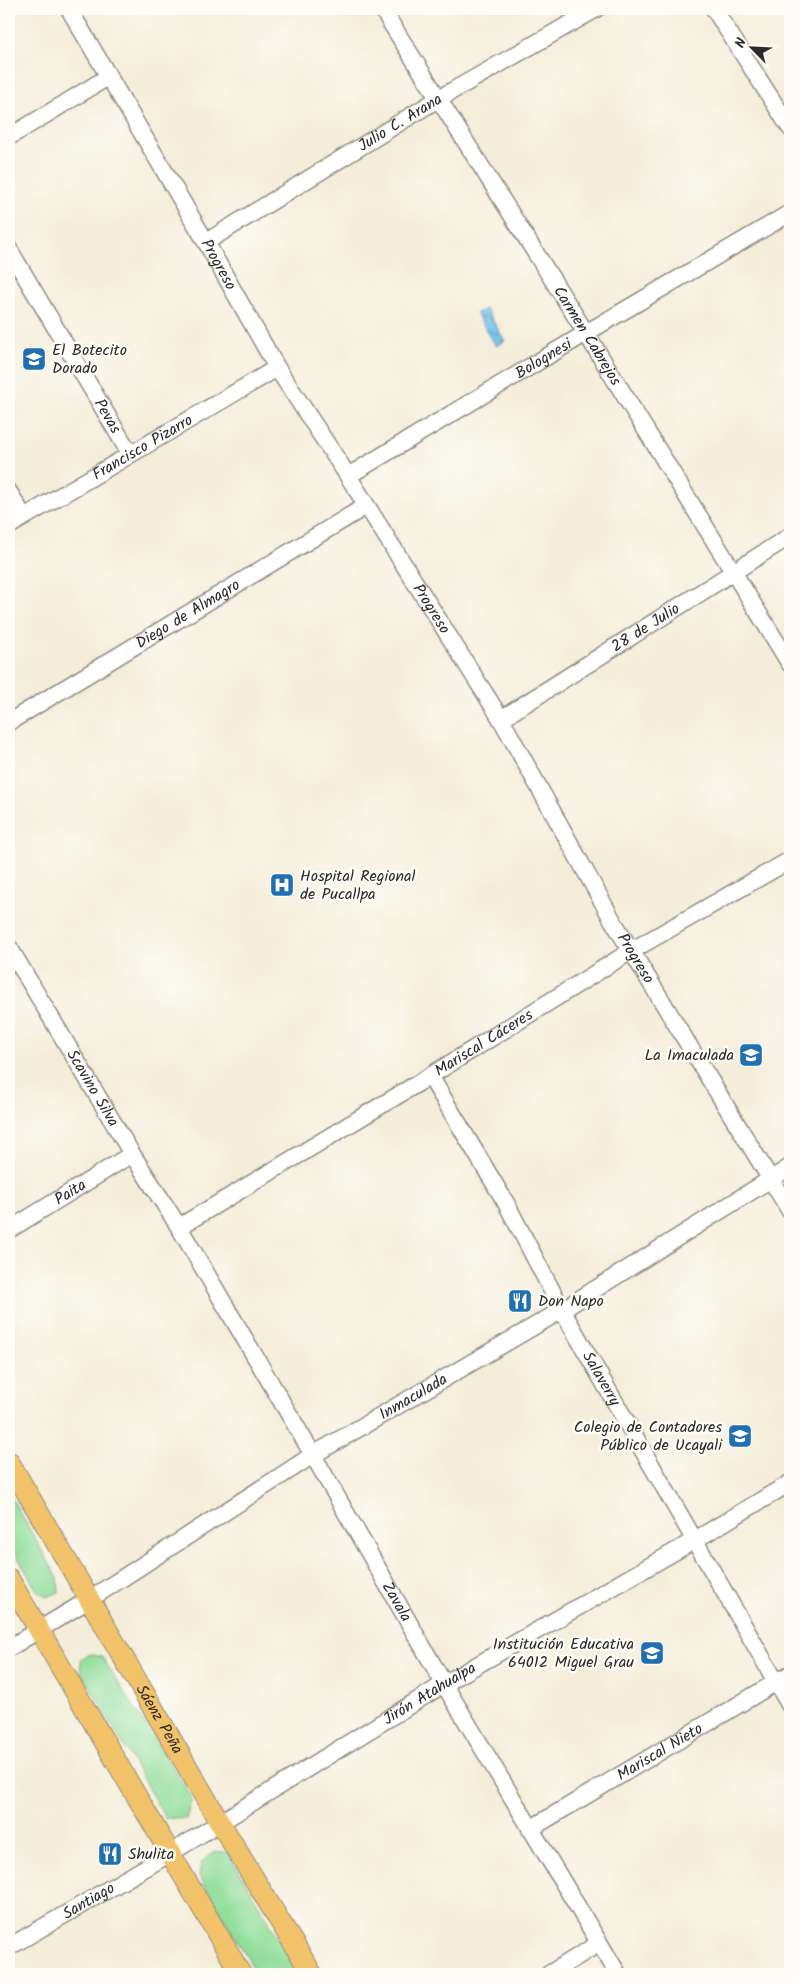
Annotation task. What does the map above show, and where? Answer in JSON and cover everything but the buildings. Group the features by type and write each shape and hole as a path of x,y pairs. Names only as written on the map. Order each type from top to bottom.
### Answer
{"main road":[{"name":"Sáenz Peña","path":"9,1462 312,1974"},
{"path":"9,1579 241,1974"}],"street":[{"name":"Progreso","path":"69,9 206,242 277,368 348,476 501,719 631,951 790,1211"},
{"name":"Carmen Cabrejos","path":"382,9 586,332 790,664"},
{"name":"Julio C. Arana","path":"206,242 438,99 596,9"},
{"path":"714,9 790,128"},
{"path":"9,137 108,77"},
{"name":"Bolognesi","path":"348,476 586,332 790,213"},
{"name":"Pevas","path":"9,249 130,454"},
{"name":"Francisco Pizarro","path":"9,526 277,368"},
{"path":"9,492 24,517"},
{"name":"Diego de Almagro","path":"9,722 366,506"},
{"name":"28 de Julio","path":"501,719 790,536"},
{"name":"Mariscal Cáceres","path":"179,1227 430,1076 631,951 790,860"},
{"name":"Scavino Silva","path":"9,947 132,1154 179,1227"},
{"name":"Salaverry","path":"430,1076 506,1203 562,1310 695,1540 783,1678 790,1706"},
{"name":"Paita","path":"9,1230 132,1154"},
{"name":"Inmaculada","path":"9,1648 90,1599 313,1455 562,1310 790,1167"},
{"name":"Zavala","path":"179,1227 313,1455 444,1684 598,1944 618,1974"},
{"name":"Jirón Atahualpa","path":"169,1854 444,1684 695,1540 790,1483"},
{"name":"Mariscal Nieto","path":"530,1828 783,1678"},
{"name":"Santiago","path":"9,1946 169,1854"},
{"path":"549,1974 598,1944"}],"green space":[{"path":"9,1494 58,1578 59,1592 47,1597 38,1592 9,1542"},
{"path":"90,1654 102,1657 192,1798 186,1819 165,1818 80,1669 82,1658"},
{"path":"228,1852 299,1974 257,1974 199,1876 201,1863 212,1853"}],"water":[{"path":"486,309 505,341 496,346 476,313"}],"place":[{"name":"El Botecito Dorado","path":"34,359"},
{"name":"Hospital Regional de Pucallpa","path":"282,885"},
{"name":"La Imaculada","path":"751,1055"},
{"name":"Don Napo","path":"520,1301"},
{"name":"Colegio de Contadores Público de Ucayali","path":"740,1436"},
{"name":"Institución Educativa 64012 Miguel Grau","path":"652,1653"},
{"name":"Shulita","path":"110,1854"}]}
